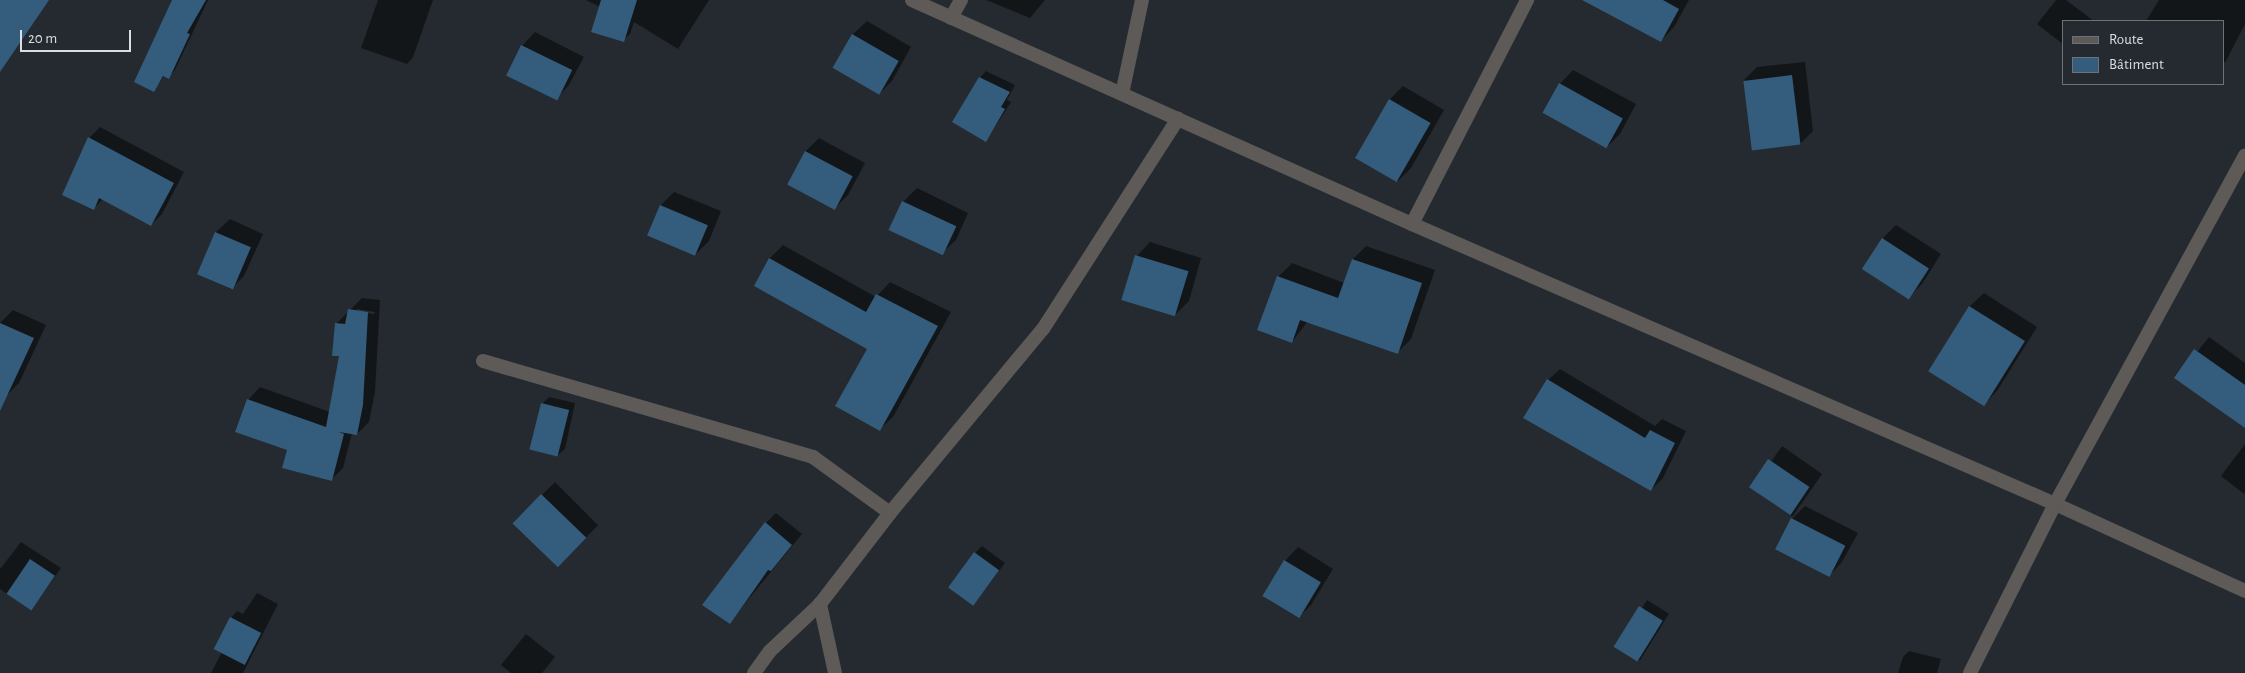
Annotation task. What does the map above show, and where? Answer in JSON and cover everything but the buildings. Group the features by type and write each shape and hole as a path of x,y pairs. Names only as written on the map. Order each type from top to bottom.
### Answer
{"street":[{"path":"912,0 1412,224 2055,504 2245,591"},
{"path":"952,18 961,0"},
{"path":"1122,94 1142,0"},
{"path":"1412,224 1527,0"},
{"path":"754,673 770,651 820,604 890,513 1043,329 1178,119"},
{"path":"1970,673 2055,504 2245,155"},
{"path":"483,361 813,457 890,513"},
{"path":"820,604 834,673"}]}
